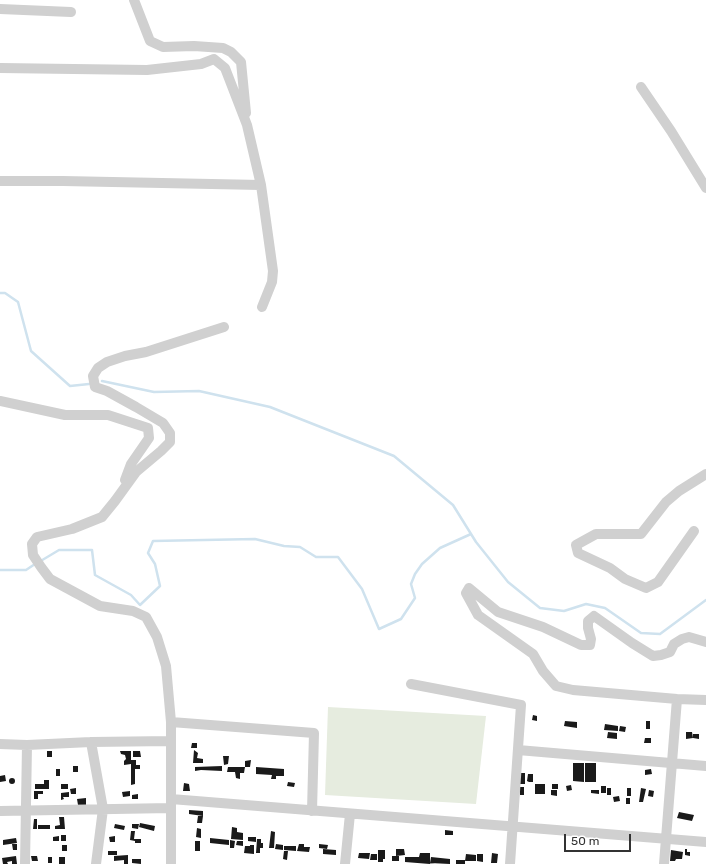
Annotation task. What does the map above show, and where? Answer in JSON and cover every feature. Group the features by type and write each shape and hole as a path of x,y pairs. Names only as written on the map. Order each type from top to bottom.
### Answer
{"street":[{"path":"134,0 150,41 163,47 194,46 223,48 231,52 241,62 247,125 261,185 273,270 272,282 262,307"},
{"path":"0,9 70,12"},
{"path":"0,68 147,70 201,64 214,60 225,68 247,125"},
{"path":"641,87 671,131 706,188"},
{"path":"0,181 261,185"},
{"path":"171,864 171,722 166,666 157,637 146,617 133,611 100,606 50,579 40,567 33,555 32,544 37,537 72,529 102,517 136,472 170,442 170,433 163,423 106,390 95,387 93,376 98,368 107,362 125,356 146,352 224,327"},
{"path":"0,401 64,415 108,415 148,428 149,438 131,464 121,493"},
{"path":"694,531 658,582 646,588 625,579 610,568 578,553 576,544 596,534 642,534 666,502 679,491 706,474"},
{"path":"706,642 689,637 674,644 670,652 653,656 594,616 588,620 588,628 591,639 590,645 581,645 543,627 498,612 468,588 466,593 478,615 533,654 543,671 556,686 573,690 706,700"},
{"path":"411,684 521,705 510,864"},
{"path":"664,864 677,699"},
{"path":"171,722 314,733 312,811"},
{"path":"0,744 27,745 91,742 171,741"},
{"path":"91,742 102,810 96,864"},
{"path":"25,864 27,745"},
{"path":"518,750 706,766"},
{"path":"0,811 102,810 171,804 312,811 706,842"},
{"path":"345,864 350,814"}],"shaded area":[{"path":"328,707 486,716 476,804 325,795"}],"building":[{"path":"533,715 537,716 537,721 532,720"},
{"path":"565,721 577,722 577,728 564,726"},
{"path":"646,721 650,721 650,729 646,729"},
{"path":"605,724 618,726 618,731 604,730"},
{"path":"620,726 626,727 625,732 619,731"},
{"path":"608,732 617,733 617,739 607,738"},
{"path":"686,732 692,732 693,738 686,739"},
{"path":"693,734 699,734 699,739 693,738"},
{"path":"645,738 651,738 651,743 644,743"},
{"path":"192,743 197,743 197,748 191,748"},
{"path":"194,750 198,753 197,758 203,759 203,763 193,763"},
{"path":"47,751 52,751 52,757 47,757"},
{"path":"120,751 131,751 131,760 136,760 136,765 140,765 140,769 135,769 135,784 131,785 131,764 124,765 124,761 126,759 125,755 121,754"},
{"path":"133,751 140,751 141,757 133,757"},
{"path":"223,756 229,756 228,764 224,765"},
{"path":"251,760 250,767 245,767 245,761"},
{"path":"573,763 584,763 584,782 573,781"},
{"path":"585,763 596,763 596,782 585,782"},
{"path":"73,766 78,766 78,772 73,772"},
{"path":"222,766 222,771 195,771 195,767"},
{"path":"228,767 245,767 244,773 240,773 240,779 236,778 235,772 227,772"},
{"path":"256,767 284,769 284,776 276,776 276,779 271,779 272,775 256,774"},
{"path":"56,769 60,769 60,776 56,776"},
{"path":"651,769 652,774 645,775 645,770"},
{"path":"520,773 525,773 525,784 520,784"},
{"path":"528,774 533,774 533,782 527,781"},
{"path":"5,775 6,781 0,782 0,776"},
{"path":"12,778 15,781 12,784 9,781"},
{"path":"44,780 49,780 49,789 35,789 35,784 44,784"},
{"path":"288,782 295,783 294,787 287,786"},
{"path":"184,783 189,784 190,791 183,791"},
{"path":"61,784 68,784 68,789 61,789"},
{"path":"535,784 545,784 545,794 535,794"},
{"path":"552,784 558,784 558,789 552,789"},
{"path":"571,785 572,790 567,791 566,786"},
{"path":"601,786 606,786 606,793 601,793"},
{"path":"520,787 524,787 524,795 520,795"},
{"path":"76,788 76,794 71,794 70,789"},
{"path":"607,788 611,788 611,795 607,795"},
{"path":"627,788 631,788 631,796 627,796"},
{"path":"641,788 646,789 643,802 639,802"},
{"path":"551,790 557,790 557,796 551,795"},
{"path":"591,790 599,790 599,794 591,793"},
{"path":"649,790 654,791 653,797 648,796"},
{"path":"34,791 43,791 43,794 38,794 38,799 34,799"},
{"path":"130,791 130,796 123,797 122,792"},
{"path":"69,792 69,797 63,797 64,799 61,800 61,793"},
{"path":"138,794 138,799 132,799 132,795"},
{"path":"619,796 620,801 614,802 613,797"},
{"path":"86,798 86,805 78,805 77,799"},
{"path":"626,798 630,798 630,804 626,804"},
{"path":"189,810 203,811 203,816 189,814"},
{"path":"679,812 694,815 692,821 677,818"},
{"path":"198,816 203,816 202,823 197,823"},
{"path":"59,817 64,817 65,829 55,829 55,826 60,825"},
{"path":"34,819 37,819 37,829 33,829"},
{"path":"140,823 155,826 154,831 139,827"},
{"path":"115,824 125,826 124,830 114,828"},
{"path":"132,824 139,824 138,829 132,828"},
{"path":"38,825 50,825 50,829 38,829"},
{"path":"232,827 237,828 237,832 243,833 243,840 231,839"},
{"path":"197,828 201,829 201,838 196,837"},
{"path":"445,830 453,831 453,835 445,835"},
{"path":"131,831 135,831 134,839 141,839 141,843 135,843 135,841 130,840"},
{"path":"271,831 275,832 274,848 269,848"},
{"path":"61,835 66,835 66,841 61,841"},
{"path":"59,836 59,841 53,841 53,837"},
{"path":"115,836 115,842 110,842 109,837"},
{"path":"248,837 256,837 256,842 248,841"},
{"path":"16,838 17,843 3,845 3,840"},
{"path":"210,838 229,840 229,845 210,843"},
{"path":"257,839 261,839 261,843 263,843 263,848 260,848 260,853 256,853"},
{"path":"230,840 235,841 234,848 230,848"},
{"path":"195,841 200,841 200,851 195,851"},
{"path":"237,841 243,841 243,846 236,845"},
{"path":"12,844 17,844 17,850 13,850"},
{"path":"276,844 283,845 283,850 275,849"},
{"path":"299,844 304,844 304,847 310,847 309,852 297,851"},
{"path":"319,844 328,845 327,849 319,848"},
{"path":"62,845 67,845 67,851 62,851"},
{"path":"254,845 254,854 244,853 245,846"},
{"path":"284,846 296,846 296,851 284,850"},
{"path":"323,849 336,850 336,855 323,854"},
{"path":"396,849 404,849 405,855 396,856"},
{"path":"685,849 687,849 687,852 690,852 690,856 685,855"},
{"path":"378,850 385,850 385,859 383,859 383,862 378,862"},
{"path":"671,850 683,852 682,859 670,861"},
{"path":"108,851 117,851 117,855 108,855"},
{"path":"284,851 288,851 287,860 283,859"},
{"path":"359,853 370,853 369,859 358,858"},
{"path":"420,853 430,853 430,864 405,862 405,857 419,857"},
{"path":"492,853 498,854 497,863 491,863"},
{"path":"371,854 377,854 377,860 370,860"},
{"path":"466,854 476,855 476,861 465,861"},
{"path":"477,854 483,854 483,862 477,861"},
{"path":"128,855 128,864 124,864 124,860 114,861 114,856"},
{"path":"16,856 17,864 12,864 12,861 7,862 8,864 3,864 2,858"},
{"path":"31,856 37,856 38,861 32,861"},
{"path":"392,856 399,856 399,861 392,861"},
{"path":"48,857 52,857 52,863 48,863"},
{"path":"59,857 65,857 65,864 59,864"},
{"path":"431,857 450,859 450,864 430,863"},
{"path":"132,859 141,859 141,864 132,863"},
{"path":"456,860 465,860 465,864 456,864"}],"waterway":[{"path":"0,293 5,293 18,302 31,351 70,386 89,384"},
{"path":"102,381 154,392 199,391 270,407 394,456 453,505 476,542 508,582 540,608 564,611 586,604 605,608 641,633 660,634 706,600"},
{"path":"39,562 59,550 92,550 95,575 131,595 140,605 160,586 155,564 148,553 153,541 255,539 284,546 300,547 316,557 338,557 362,589 379,629 401,619 415,598 411,584 415,574 422,564 440,548 471,534"},
{"path":"0,570 26,570 35,564"}]}
